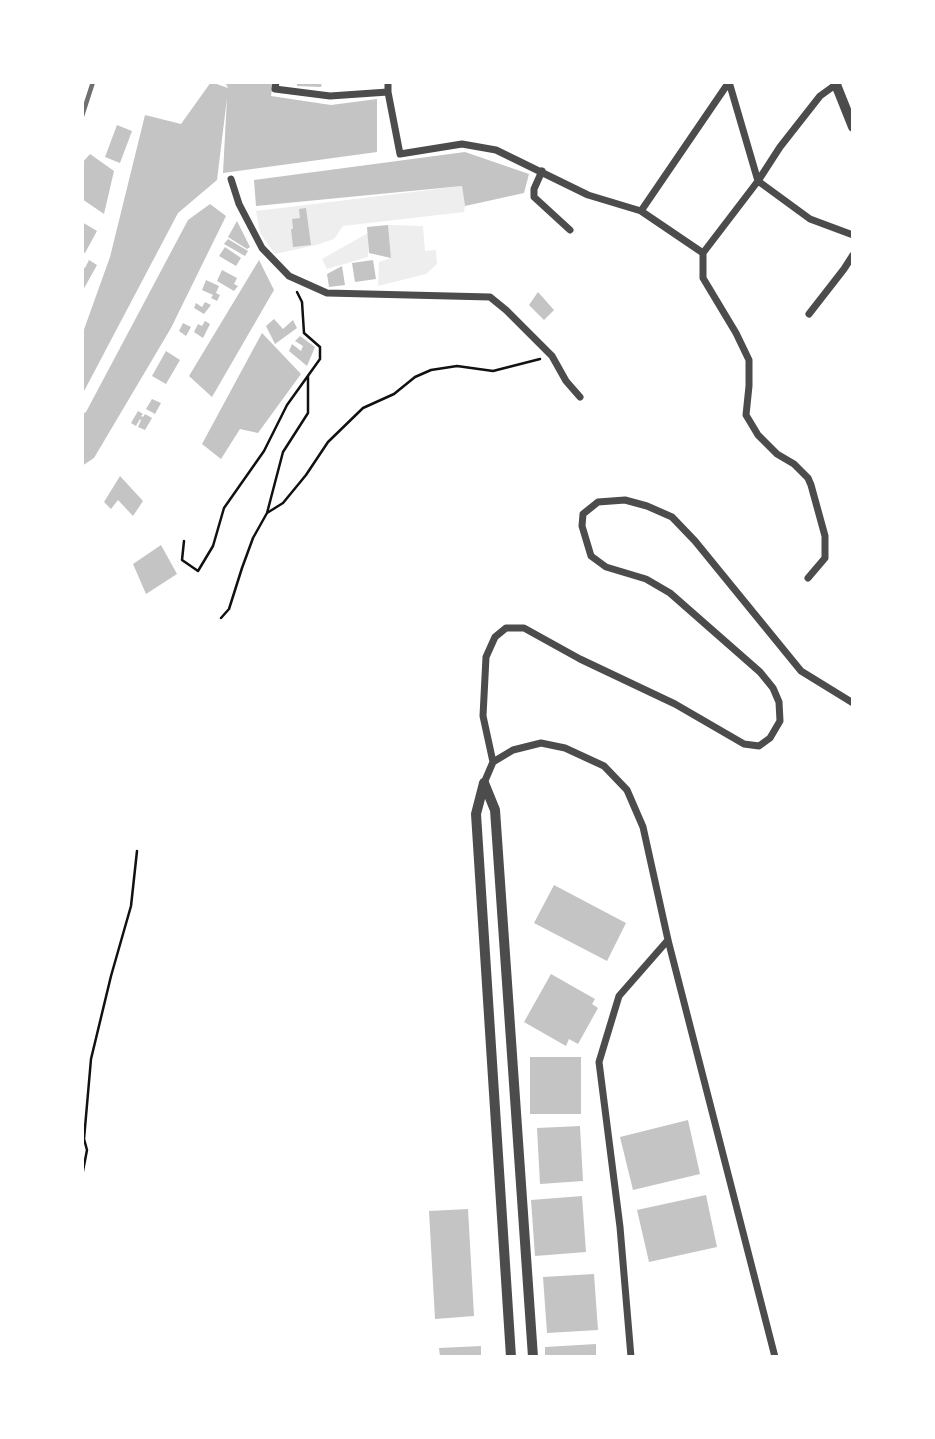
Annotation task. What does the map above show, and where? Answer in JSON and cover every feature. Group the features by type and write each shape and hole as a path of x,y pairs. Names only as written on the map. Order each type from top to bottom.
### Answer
{"street":[{"path":"276,82 275,89 330,96 388,92"},
{"path":"388,82 400,154 462,144 496,150 587,195 641,211 704,253"},
{"path":"641,211 729,82 758,181 810,219 853,235"},
{"path":"808,578 825,558 825,536 811,485 794,464 776,454 758,435 746,415 749,360 703,278 704,253 780,147 820,96 836,83 852,123"},
{"path":"542,172 534,188 534,197 570,230"},
{"path":"231,179 239,205 262,248 289,276 327,293 490,297 552,356 566,381 580,397"},
{"path":"809,313 853,255"},
{"path":"511,1357 476,814 492,762 483,716 486,657 495,637 506,628 523,628 580,659 675,704 744,744 759,746 770,738 780,721 779,702 774,688 761,672 670,593 646,579 606,567 591,556 582,526 583,514 598,502 625,499 672,517 695,541 801,671 853,703"},
{"path":"492,762 513,750 541,743 565,748 604,766 627,790 643,827 668,940 775,1357"},
{"path":"484,783 495,810 533,1357"},
{"path":"631,1357 620,1227 599,1062 619,996 668,940"}],"path":[{"path":"184,541 182,560 198,571 214,546 224,508 264,451 287,405 320,359 320,347 304,333 302,302 289,276"},
{"path":"267,513 283,503 328,442 363,408 394,394 415,377 431,370 457,366 493,371 552,356"},
{"path":"221,618 229,609 253,538 267,513 283,452 308,412 309,375"},
{"path":"82,1176 87,1150 84,1139 91,1059 131,906 137,851"}],"shaded area":[{"path":"462,186 464,212 343,226 334,239 275,254 260,233 256,211"},
{"path":"388,225 423,226 425,251 436,250 437,264 426,274 378,286 379,262 391,258"},
{"path":"368,233 368,257 327,269 322,259"}],"building":[{"path":"211,82 228,88 225,82 273,82 271,96 331,105 377,99 377,152 223,173 227,98 217,180 178,213 82,395 82,335 110,257 145,115 181,124"},
{"path":"297,82 322,82 321,87 297,86"},
{"path":"117,125 132,131 120,163 105,157"},
{"path":"465,152 529,174 524,193 465,206 462,186 256,206 254,180"},
{"path":"90,154 114,171 104,214 82,199 82,163"},
{"path":"210,204 226,216 171,328 94,458 82,466 82,414 86,412 188,220"},
{"path":"306,208 311,245 293,247 292,219 300,218 299,209"},
{"path":"237,221 250,247 247,249 228,237"},
{"path":"82,222 97,231 85,253 82,252"},
{"path":"388,225 391,258 369,253 367,227"},
{"path":"228,239 248,251 245,256 224,244"},
{"path":"225,247 241,258 236,266 219,256"},
{"path":"89,260 97,265 82,292 82,266 85,268"},
{"path":"259,260 274,290 212,397 189,376"},
{"path":"373,260 376,279 355,282 352,263"},
{"path":"342,266 345,285 329,287 327,274"},
{"path":"222,270 237,278 234,284 238,286 234,291 217,281"},
{"path":"206,280 219,286 216,293 220,295 217,301 211,298 213,295 202,290"},
{"path":"538,292 554,310 544,320 529,305"},
{"path":"205,302 211,305 204,314 194,308 196,303 202,307"},
{"path":"274,319 283,329 293,320 297,328 275,344 266,326"},
{"path":"205,321 210,324 203,338 194,332 198,324 202,326"},
{"path":"183,323 191,327 186,336 179,331"},
{"path":"262,333 301,374 258,433 240,429 221,459 202,444"},
{"path":"300,336 315,347 307,366 289,351 292,344 301,351 303,346 295,341"},
{"path":"166,351 180,360 166,384 152,376"},
{"path":"152,399 161,403 155,414 146,409"},
{"path":"138,411 143,417 145,414 152,418 145,430 138,427 140,419 136,426 131,423"},
{"path":"120,476 143,501 133,516 118,500 111,509 104,502"},
{"path":"161,545 177,574 146,594 133,564"},
{"path":"554,885 626,923 607,961 534,923"},
{"path":"551,974 595,999 592,1004 598,1008 578,1044 569,1039 566,1046 524,1022"},
{"path":"530,1057 581,1057 581,1114 530,1114"},
{"path":"688,1120 700,1174 633,1190 620,1137"},
{"path":"580,1126 583,1181 540,1184 537,1128"},
{"path":"706,1195 717,1247 649,1262 637,1210"},
{"path":"582,1196 586,1252 535,1256 531,1200"},
{"path":"468,1209 474,1316 435,1319 429,1211"},
{"path":"594,1274 598,1330 547,1333 543,1277"},
{"path":"596,1344 596,1357 545,1357 545,1347"},
{"path":"481,1346 481,1357 440,1357 439,1348"}],"railway":[{"path":"82,116 93,82"}]}
